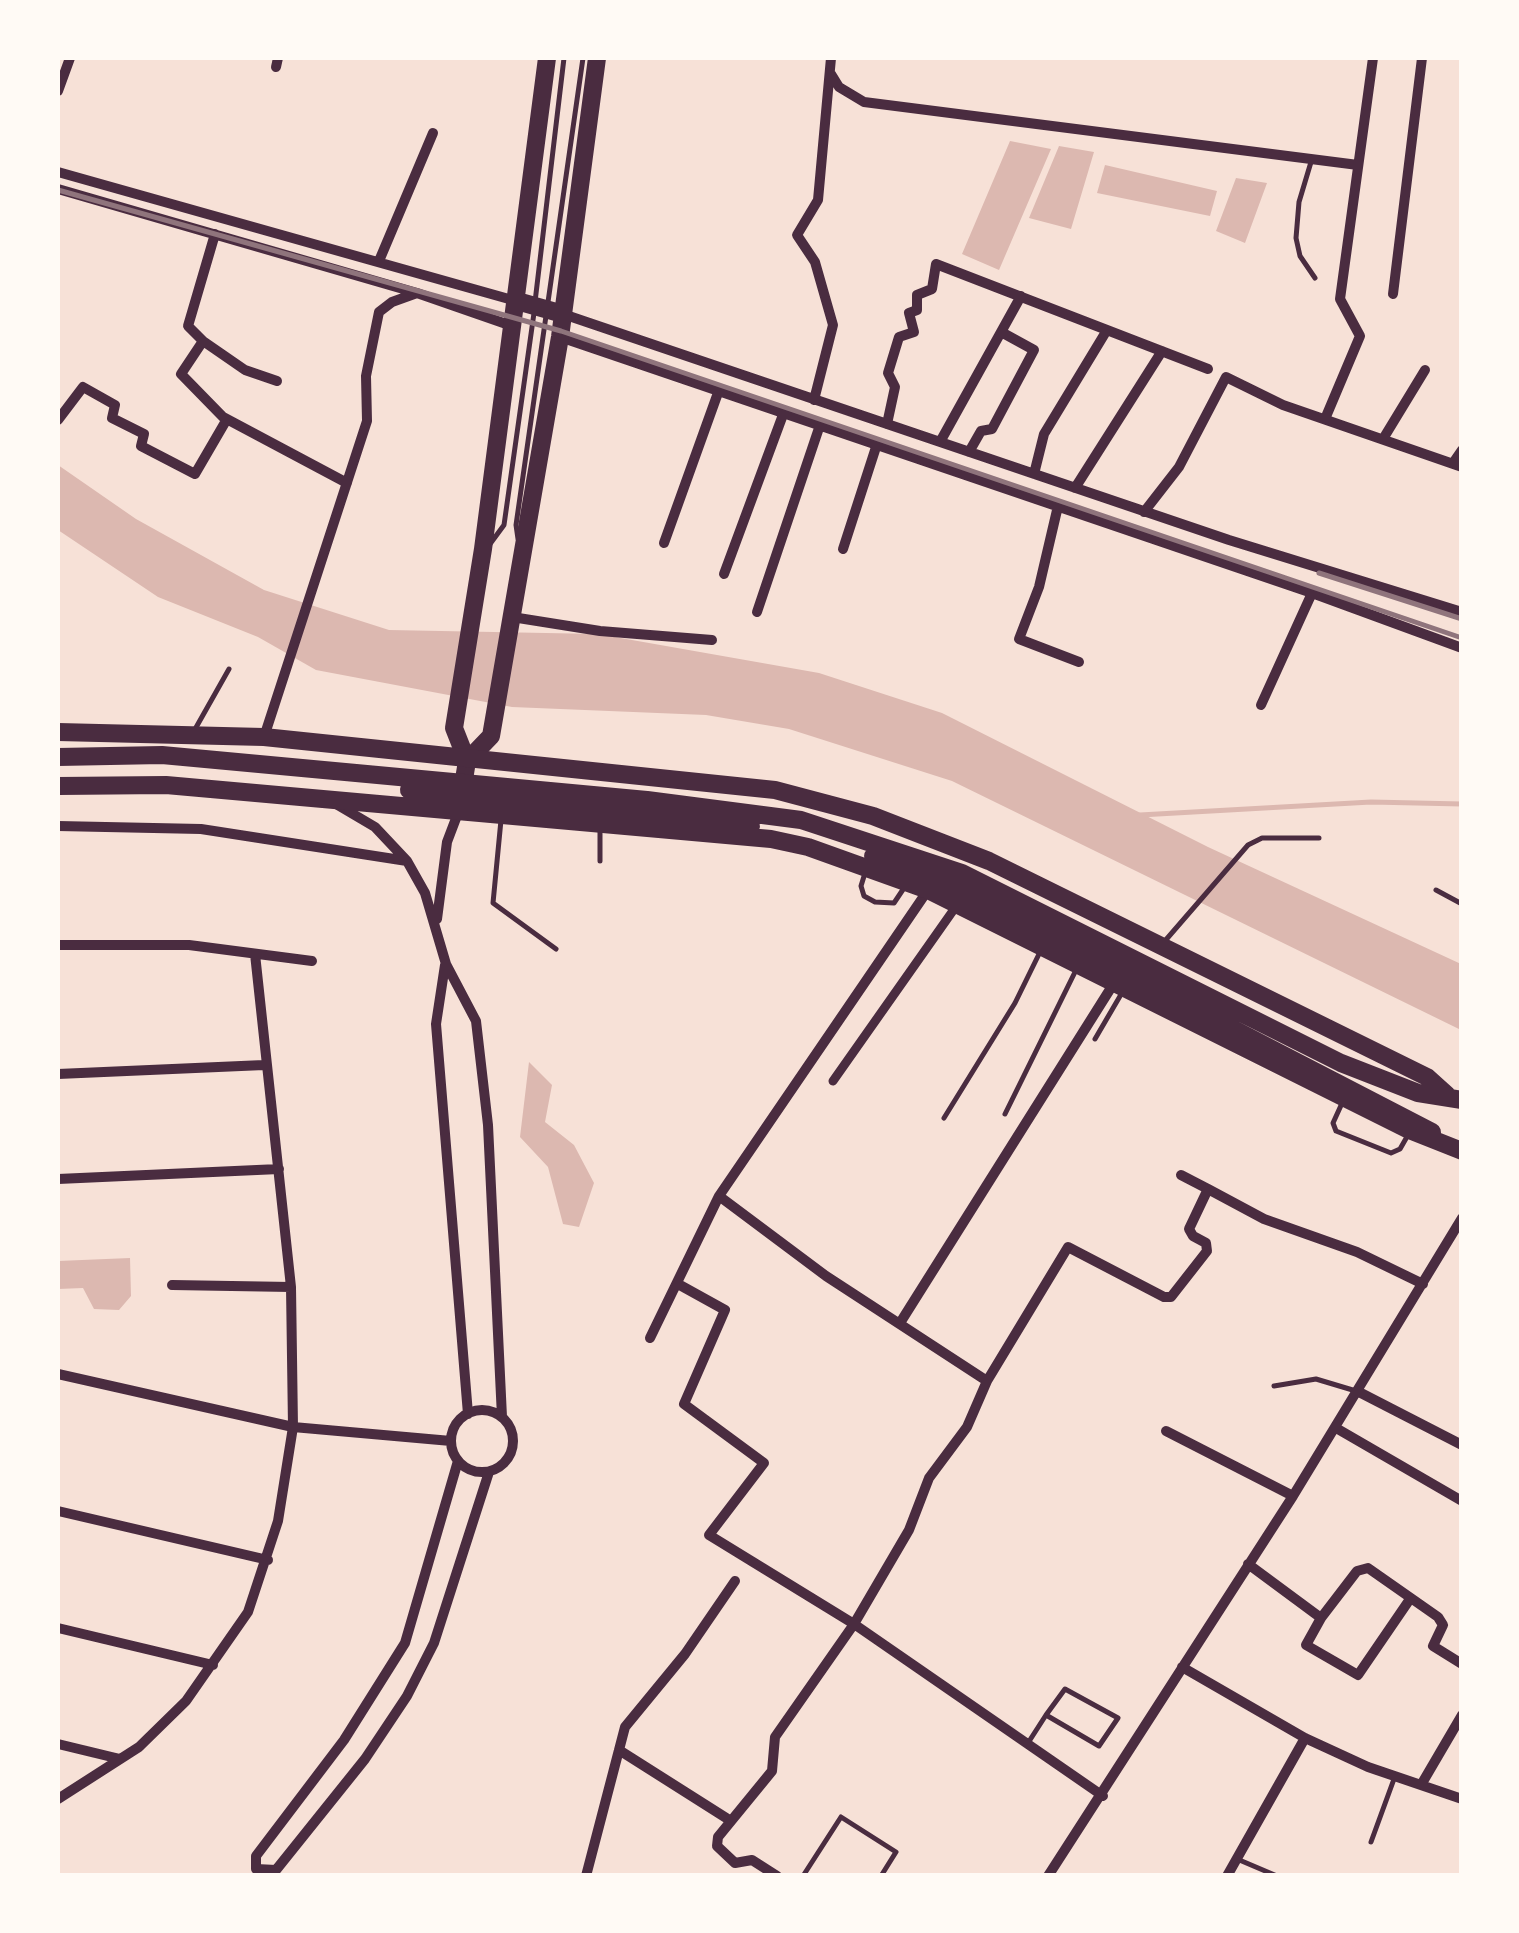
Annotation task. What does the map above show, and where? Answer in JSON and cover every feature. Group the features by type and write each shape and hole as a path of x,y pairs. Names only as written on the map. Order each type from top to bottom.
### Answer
{"main road":[{"path":"467,761 491,736 560,336 540,307 547,58"},
{"path":"458,813 467,761 454,728 513,327 540,307 597,58"},
{"path":"60,735 193,733 264,737 775,790 874,816 990,862 1428,1077 1454,1098"},
{"path":"58,757 162,756 647,800 800,820 962,873 1337,1070 1452,1142"},
{"path":"424,756 442,776 458,813"},
{"path":"61,778 161,766 662,815 812,837 954,885 1337,1070 1418,1093 1454,1098"},
{"path":"61,778 771,838 868,866 928,890 1409,1130 1452,1142"}],"street":[{"path":"58,90 70,58"},
{"path":"814,400 832,325 815,262 797,235 818,200 831,58"},
{"path":"1325,419 1360,336 1340,299 1372,58"},
{"path":"1393,294 1422,58"},
{"path":"831,74 839,88 864,102 1358,165"},
{"path":"379,261 433,132"},
{"path":"58,172 540,307 1144,512 1375,588 1462,612"},
{"path":"58,189 417,293 513,327"},
{"path":"215,234 188,324 202,341 245,370 278,381"},
{"path":"887,424 895,387 888,374 899,337 914,332 910,312 917,309 917,296 932,288 936,264 1208,369"},
{"path":"264,737 366,421 366,376 379,312 392,302 417,293"},
{"path":"940,442 1004,333 1021,296"},
{"path":"1034,474 1044,434 1107,330"},
{"path":"969,452 981,431 992,429 1034,350 1004,333"},
{"path":"560,336 1462,648"},
{"path":"202,341 180,374 227,419 348,483"},
{"path":"1075,488 1162,351"},
{"path":"1383,439 1426,370"},
{"path":"1144,512 1179,467 1226,377 1276,402 1458,465 1462,450"},
{"path":"58,420 83,387 115,405 112,418 143,434 141,446 195,474 227,419"},
{"path":"664,544 719,390"},
{"path":"724,574 784,412"},
{"path":"757,612 820,425"},
{"path":"842,549 876,444"},
{"path":"1058,506 1039,587 1018,639 1080,662"},
{"path":"1260,705 1312,593"},
{"path":"512,620 712,640"},
{"path":"335,804 374,828 406,860 425,892 446,964 476,1021 502,1417 511,1430 514,1446 507,1460 488,1472 470,1470 458,1462"},
{"path":"436,928 438,889 458,813"},
{"path":"58,826 201,830 406,860"},
{"path":"650,1338 719,1196 928,890"},
{"path":"834,1081 957,904"},
{"path":"58,945 189,946 312,961"},
{"path":"58,1799 120,1759 172,1717 248,1612 268,1560 293,1427 290,1288 255,954"},
{"path":"446,964 436,1024 468,1414"},
{"path":"900,1324 1120,986"},
{"path":"58,1074 264,1065"},
{"path":"58,1179 279,1168"},
{"path":"1182,1175 1264,1219 1357,1252 1424,1284"},
{"path":"735,1863 717,1842 769,1775 774,1738 854,1624 909,1530 930,1478 967,1427 983,1379 1068,1247 1164,1297 1172,1297 1207,1252 1206,1243 1189,1229 1208,1189"},
{"path":"719,1196 826,1276 983,1379"},
{"path":"1048,1876 1294,1496 1462,1218"},
{"path":"678,1284 724,1310 684,1404 764,1464 709,1535 854,1624 1103,1796"},
{"path":"172,1285 290,1288"},
{"path":"58,1374 293,1427 451,1441"},
{"path":"1358,1392 1462,1445"},
{"path":"488,1472 434,1644 407,1696 364,1759 276,1870 256,1869 256,1856 344,1740 404,1643 458,1462 451,1441 456,1425 468,1414 485,1410 502,1417"},
{"path":"1336,1428 1462,1501"},
{"path":"1166,1431 1294,1496"},
{"path":"58,1512 268,1560"},
{"path":"1248,1564 1321,1618"},
{"path":"1410,1599 1358,1675 1306,1645 1321,1618 1363,1568 1410,1599 1442,1622 1434,1647 1462,1664"},
{"path":"586,1876 625,1727 684,1654 735,1581"},
{"path":"58,1628 213,1665"},
{"path":"1182,1667 1305,1738 1462,1799"},
{"path":"1422,1785 1462,1715"},
{"path":"1227,1876 1305,1738"},
{"path":"58,1744 120,1759"},
{"path":"619,1750 731,1821"},
{"path":"726,1876 735,1863 752,1860 777,1876"}],"lane":[{"path":"523,548 516,525 564,58"},
{"path":"483,549 498,538 504,525 583,58"},
{"path":"1312,159 1299,202 1296,238 1300,256 1315,278"},
{"path":"193,733 229,669"},
{"path":"502,817 494,903 556,948"},
{"path":"600,825 600,861"},
{"path":"1159,948 1248,845 1262,838 1319,838"},
{"path":"868,866 861,886 864,896 875,902 894,903 907,882"},
{"path":"1436,890 1462,904"},
{"path":"944,1118 1016,1003 1042,948"},
{"path":"1005,1114 1078,965"},
{"path":"1094,1038 1120,986"},
{"path":"1344,1098 1333,1123 1336,1131 1391,1153 1405,1143 1409,1130"},
{"path":"1454,1098 1462,1110"},
{"path":"1274,1386 1316,1379 1358,1392"},
{"path":"1028,1743 1046,1715 1065,1689 1118,1718 1100,1746 1046,1715"},
{"path":"1371,1842 1395,1776"},
{"path":"803,1876 841,1817 896,1852 881,1876"},
{"path":"1237,1859 1278,1876"}],"shaded area":[{"path":"1010,141 1051,149 999,270 962,254"},
{"path":"1059,146 1094,152 1071,229 1029,218"},
{"path":"1105,165 1217,191 1210,216 1097,193"},
{"path":"1236,178 1267,183 1245,243 1216,231"},
{"path":"58,465 136,519 264,590 389,630 598,634 819,673 942,713 1208,847 1461,964 1461,1030 952,781 789,729 706,715 512,707 316,670 258,637 158,597 58,530"},
{"path":"529,1062 552,1085 545,1122 574,1145 594,1183 579,1227 563,1224 548,1167 520,1137"},
{"path":"130,1258 131,1296 119,1310 94,1309 83,1288 58,1289 58,1261"}],"waterway":[{"path":"1140,815 1371,802 1462,804"}],"railway":[{"path":"58,190 561,331 1462,638"},
{"path":"1319,573 1462,619"}]}
